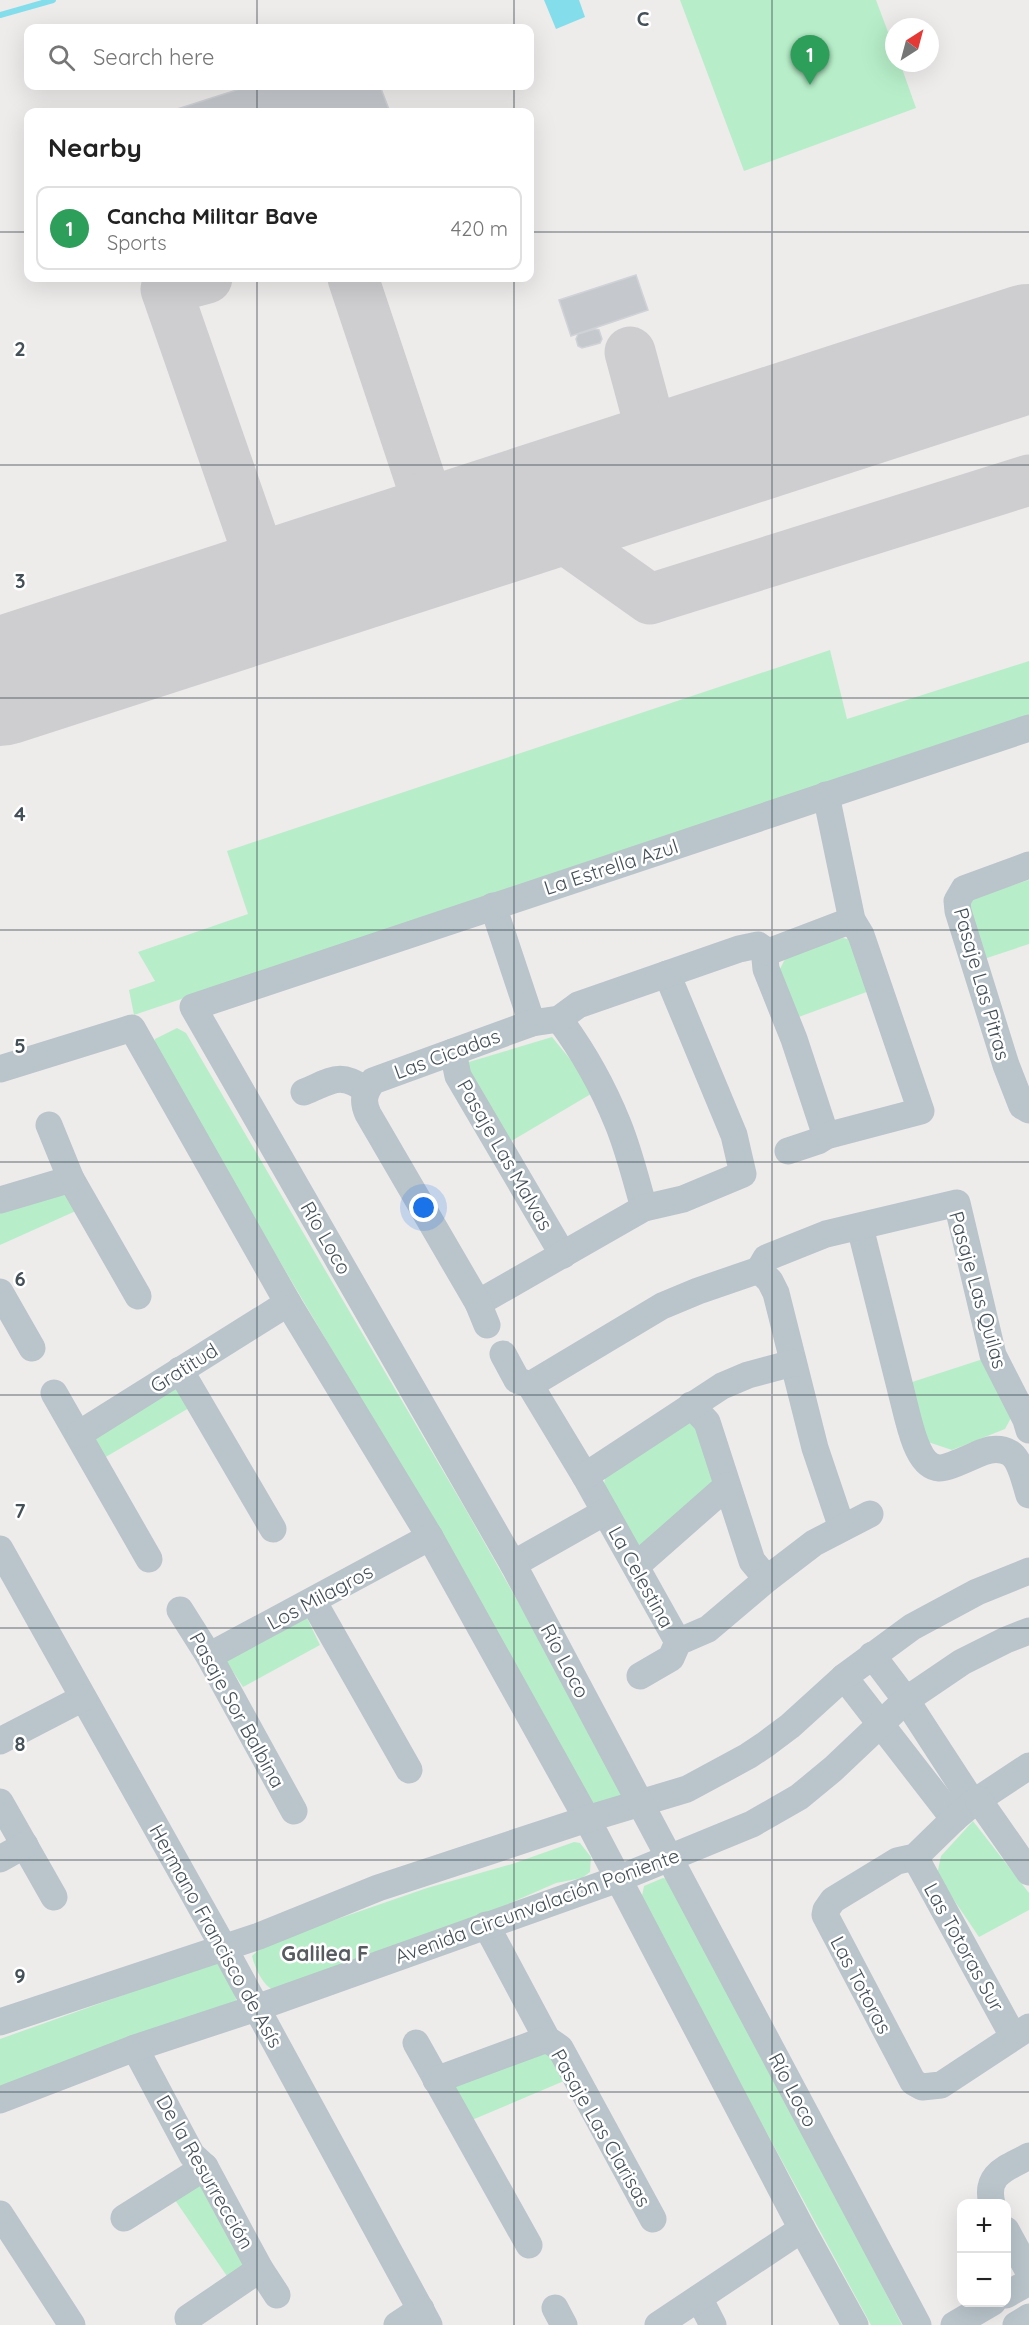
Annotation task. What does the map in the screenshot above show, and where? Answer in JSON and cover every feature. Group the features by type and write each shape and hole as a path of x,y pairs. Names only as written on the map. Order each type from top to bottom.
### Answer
{"street":[{"name":"La Estrella Azul","path":"193,1007 1029,728"},
{"path":"788,1151 819,1141 826,1136 921,1111 861,935 852,921 826,795"},
{"name":"Pasaje Las Pitras","path":"1029,865 964,889 957,901 958,911 1006,1065 1022,1106 1029,1110"},
{"path":"493,906 532,1023"},
{"path":"826,1136 794,1040 766,969 765,959 768,952 852,921"},
{"path":"644,1208 619,1126 585,1058 559,1019 578,1005 739,949 758,945 768,952"},
{"path":"304,1092 339,1078 346,1078 366,1090 363,1103 368,1114 482,1314 563,1256 644,1208 683,1199 743,1174 734,1136 667,974"},
{"name":"Río Loco","path":"193,1007 513,1564 918,2325"},
{"name":"Las Cicadas","path":"366,1090 373,1081 532,1023 559,1019"},
{"path":"0,1069 132,1028 288,1303 430,1537 587,1819 802,2229 855,2325"},
{"name":"Pasaje Las Malvas","path":"453,1052 458,1076 563,1256"},
{"path":"49,1125 71,1179 138,1296"},
{"path":"0,1200 71,1179"},
{"name":"Pasaje Las Quilas","path":"759,1270 766,1258 826,1234 957,1203 993,1355 1029,1430 1027,1438 1011,1454"},
{"path":"860,1227 886,1337 913,1438 921,1456 930,1466 940,1468 990,1450 1002,1450 1011,1454 1022,1473 1029,1495"},
{"path":"530,1385 662,1306 759,1270 774,1285 815,1448 842,1528"},
{"path":"0,1292 32,1348"},
{"name":"Gratitud","path":"79,1434 288,1303"},
{"name":"La Celestina","path":"503,1354 517,1380 530,1385 585,1476 678,1642"},
{"path":"585,1476 722,1386 748,1375 793,1364"},
{"path":"180,1370 273,1529"},
{"path":"54,1393 149,1559"},
{"path":"691,1405 707,1422 752,1561 767,1579"},
{"path":"636,1566 727,1486"},
{"name":"La Celestina","path":"513,1564 605,1512"},
{"path":"640,1676 671,1658 678,1642 708,1629 814,1543 870,1514"},
{"name":"Los Milagros","path":"209,1656 430,1537"},
{"name":"Hermano Francisco de Asís","path":"0,1549 224,1947 425,2317"},
{"path":"0,2022 224,1947 378,1888 587,1819 687,1789 748,1756 789,1726 872,1655 928,1617 977,1592 1029,1571"},
{"path":"313,1601 410,1770"},
{"name":"Pasaje Sor Balbina","path":"180,1610 209,1656 294,1811"},
{"name":"Avenida Circunvalación Poniente","path":"0,2100 135,2048 256,2008 618,1879 752,1824 799,1797 906,1701 962,1662 1029,1631"},
{"path":"872,1655 906,1701 968,1807"},
{"path":"844,1677 881,1724 968,1807 1029,1872"},
{"path":"0,1741 83,1698"},
{"name":"Las Totoras","path":"1021,2032 941,2085 922,2087 913,2082 828,1922 825,1910 832,1900 897,1861 915,1857 968,1807 1029,1766"},
{"path":"0,1802 54,1897"},
{"path":"0,1859 25,1845"},
{"name":"Las Totoras Sur","path":"915,1857 1021,2032"},
{"name":"Pasaje Las Clarisas","path":"486,1925 547,2039 560,2048 653,2219"},
{"path":"436,2080 547,2039"},
{"path":"416,2043 529,2245"},
{"name":"De la Resurrección","path":"135,2048 192,2155 205,2167 260,2269 277,2295"},
{"path":"992,2199 990,2188 995,2176 1029,2156"},
{"path":"124,2217 205,2167"},
{"path":"0,2214 72,2325"},
{"path":"658,2325 802,2229"},
{"path":"1011,2239 1029,2272"},
{"path":"188,2318 260,2269"},
{"path":"1011,2292 1029,2282"},
{"path":"699,2298 713,2325"},
{"path":"954,2325 985,2307"},
{"path":"397,2325 425,2317"},
{"path":"1016,2325 1029,2317"}],"green space":[{"path":"680,0 876,0 885,24 885,72 903,72 916,108 744,171"},
{"path":"830,650 847,719 1029,661 1029,719 491,894 134,1015 129,990 155,981 138,952 248,914 227,851"},
{"path":"1029,880 1029,944 984,959 968,899"},
{"path":"843,938 856,941 872,990 796,1018 777,975 788,953"},
{"path":"177,1028 186,1033 466,1510 625,1791 624,1797 596,1806 586,1797 325,1338 153,1046 155,1039"},
{"path":"552,1037 596,1091 508,1143 469,1073 469,1062"},
{"path":"67,1189 78,1210 0,1245 0,1209"},
{"path":"983,1359 1012,1416 1005,1429 952,1450 922,1440 906,1384"},
{"path":"176,1385 189,1408 104,1458 89,1438"},
{"path":"682,1421 702,1425 720,1482 640,1550 604,1484 606,1474"},
{"path":"307,1618 320,1645 243,1687 226,1661"},
{"path":"973,1821 1029,1893 1029,1910 979,1937 937,1875 941,1856"},
{"path":"574,1842 580,1843 591,1857 590,1872 582,1878 556,1883 449,1930 273,1990 262,1980 255,1966 252,1956 265,1944 427,1888 512,1864"},
{"path":"663,1878 676,1881 902,2325 871,2325 641,1901 644,1886"},
{"path":"219,1961 235,1989 236,2001 0,2088 0,2039"},
{"path":"547,2051 564,2081 472,2120 450,2086"},
{"path":"207,2179 247,2266 231,2282 175,2200"}],"water":[{"path":"544,0 579,0 585,17 556,29"}],"building":[{"path":"237,90 382,90 388,108 180,108"},
{"path":"636,275 648,310 571,336 559,300"},
{"path":"599,330 602,339 600,343 582,348 578,346 576,339 578,334"}],"waterway":[{"path":"0,15 53,0"}],"taxiway":[{"path":"192,282 166,289 259,556 277,573 301,584"},
{"path":"354,282 426,497 436,509 451,516 467,530"},
{"path":"630,352 661,467"},
{"path":"526,511 650,599 1029,480"},
{"path":"412,548 426,515 426,497"},
{"path":"241,604 256,571 259,556"}],"runway":[{"path":"0,682 1029,348"}],"place":[{"name":"Cancha Militar Bave","path":"810,85"}],"district":[{"name":"Galilea F","path":"325,1954"}]}
